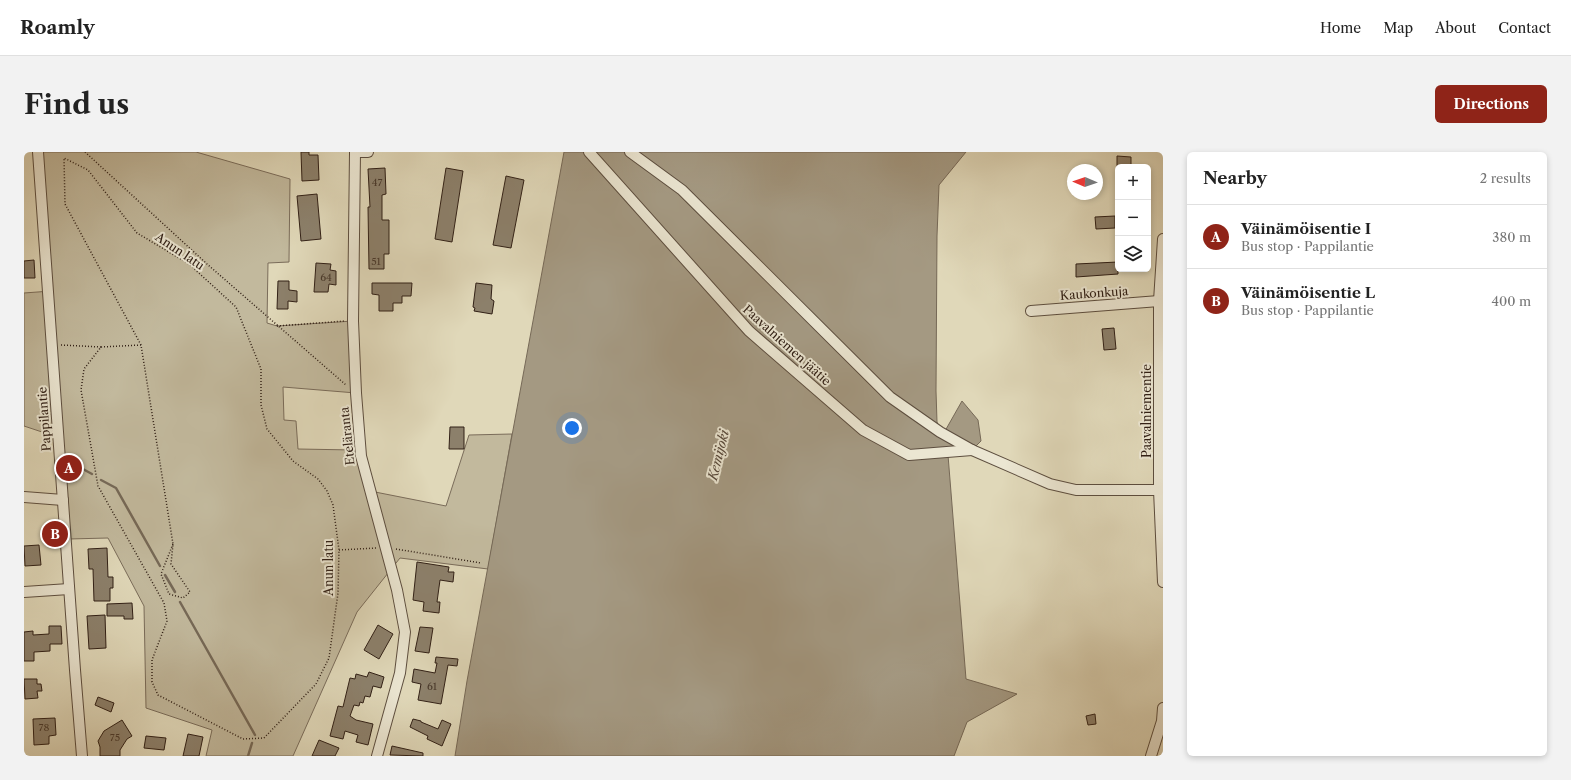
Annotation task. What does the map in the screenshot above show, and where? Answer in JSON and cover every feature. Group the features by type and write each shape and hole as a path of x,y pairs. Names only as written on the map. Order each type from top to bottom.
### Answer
{"street":[{"name":"Pappilantie","path":"38,152 82,756"},
{"path":"355,152 368,152"},
{"name":"Eteläranta","path":"355,152 353,321 356,393 361,456 396,590 405,632 400,673 377,756"},
{"name":"Paavalniemen jäätie","path":"590,152 749,331 863,430 909,455 972,450"},
{"name":"Paavalniemen jäätie","path":"630,152 682,190 890,397 940,432 972,450 1050,484 1076,490 1159,490"},
{"name":"Paavalniementie","path":"1163,239 1159,301 1161,376 1159,490 1163,582"},
{"name":"Kaukonkuja","path":"1031,311 1159,301"},
{"path":"24,497 63,500"},
{"path":"24,592 69,589"},
{"path":"1151,756 1162,721 1163,708"}],"path":[{"path":"85,152 277,326 356,393"},
{"name":"Anun latu","path":"101,347 84,368 81,390 98,486 164,603 167,621 152,660 152,682 158,695 243,739 264,738 316,684 329,658 338,593 339,550 333,505 327,491 318,479 293,461 267,429 261,405 261,369 236,307 189,264 136,233 88,170 64,158 66,204 141,345 173,544 170,564 190,592 182,598 169,594 161,574 173,544"},
{"path":"277,326 353,321"},
{"path":"52,344 101,347 141,345"},
{"path":"339,550 385,547 481,563"}],"shaded area":[{"path":"41,152 196,152 290,179 289,262 268,263 267,323 277,326 353,321 356,393 283,387 284,420 296,421 298,449 354,450 370,491 446,506 469,435 512,434 488,569 400,558 357,612 293,756 206,756 212,730 146,708 144,606 108,538 69,539 63,439 24,426 24,293 51,291"}],"water":[{"name":"Kemijoki","path":"564,152 966,152 939,185 937,236 937,422 940,429 945,431 962,401 978,420 981,441 972,450 954,446 948,455 966,679 1017,694 967,722 954,756 455,756 467,681"}],"building":[{"path":"301,152 309,152 309,155 318,155 319,180 302,181"},
{"path":"1117,156 1131,157 1131,164 1117,164"},
{"path":"385,168 386,194 382,195 382,220 389,220 389,254 384,254 384,269 369,269 368,207 370,207 368,169"},
{"path":"446,168 463,171 452,242 435,239"},
{"path":"506,176 524,180 511,248 493,245"},
{"path":"317,194 321,239 301,241 297,196"},
{"path":"1115,216 1115,228 1096,229 1095,217"},
{"path":"34,260 35,278 24,278 24,261"},
{"path":"1115,262 1115,272 1118,272 1118,274 1076,277 1076,264"},
{"path":"316,263 331,264 330,270 336,271 336,285 329,284 328,292 314,292"},
{"path":"278,281 289,281 289,290 297,291 297,302 288,301 288,309 277,309"},
{"path":"372,283 412,283 411,296 402,296 402,303 393,303 393,311 379,311 379,295 372,294"},
{"path":"476,283 492,285 491,299 494,301 492,314 474,311 475,308 473,307"},
{"path":"1114,328 1116,349 1104,350 1102,329"},
{"path":"450,427 464,427 464,449 449,449"},
{"path":"39,545 41,565 25,566 24,546"},
{"path":"107,548 108,577 113,577 113,588 110,588 110,601 94,601 93,569 89,569 88,549"},
{"path":"417,562 449,567 448,572 454,572 453,582 440,580 437,602 440,602 439,613 423,611 424,602 413,600"},
{"path":"132,603 133,619 124,619 124,616 107,616 107,604"},
{"path":"105,615 106,648 89,649 87,616"},
{"path":"378,625 393,634 379,659 364,650"},
{"path":"49,626 61,626 62,644 50,644 50,651 34,652 34,661 24,661 24,632 33,631 33,635 49,634"},
{"path":"420,627 433,628 429,653 415,651"},
{"path":"436,657 458,659 457,666 448,665 441,704 418,700 421,684 412,682 414,669 435,673 437,663 435,663"},
{"path":"369,672 384,677 381,688 373,686 370,697 365,696 363,703 360,702 359,706 354,705 350,716 356,720 373,724 368,745 356,742 358,735 345,731 343,739 330,736 338,706 343,707 350,678 355,679 356,674 367,677"},
{"path":"24,679 37,679 37,684 41,684 42,691 37,691 38,698 25,699"},
{"path":"98,697 114,703 111,712 95,705"},
{"path":"1095,714 1096,724 1088,725 1086,716"},
{"path":"55,718 56,735 49,736 49,744 34,745 33,719"},
{"path":"413,719 438,729 442,720 451,724 442,746 427,739 428,736 410,727"},
{"path":"122,720 132,736 127,739 120,750 120,756 100,756 98,741 104,731"},
{"path":"188,734 203,737 199,756 183,756"},
{"path":"146,736 166,738 164,750 144,748"},
{"path":"319,740 339,748 335,756 312,756"},
{"path":"392,746 423,753 423,756 390,755"}],"waterway":[{"path":"70,462 92,474"},
{"path":"101,480 116,488 160,566"},
{"path":"165,575 175,592"},
{"path":"180,602 255,735"},
{"path":"248,756 252,743"}],"place":[{"name":"Väinämöisentie I","path":"69,468"},
{"name":"Väinämöisentie L","path":"55,534"}]}
